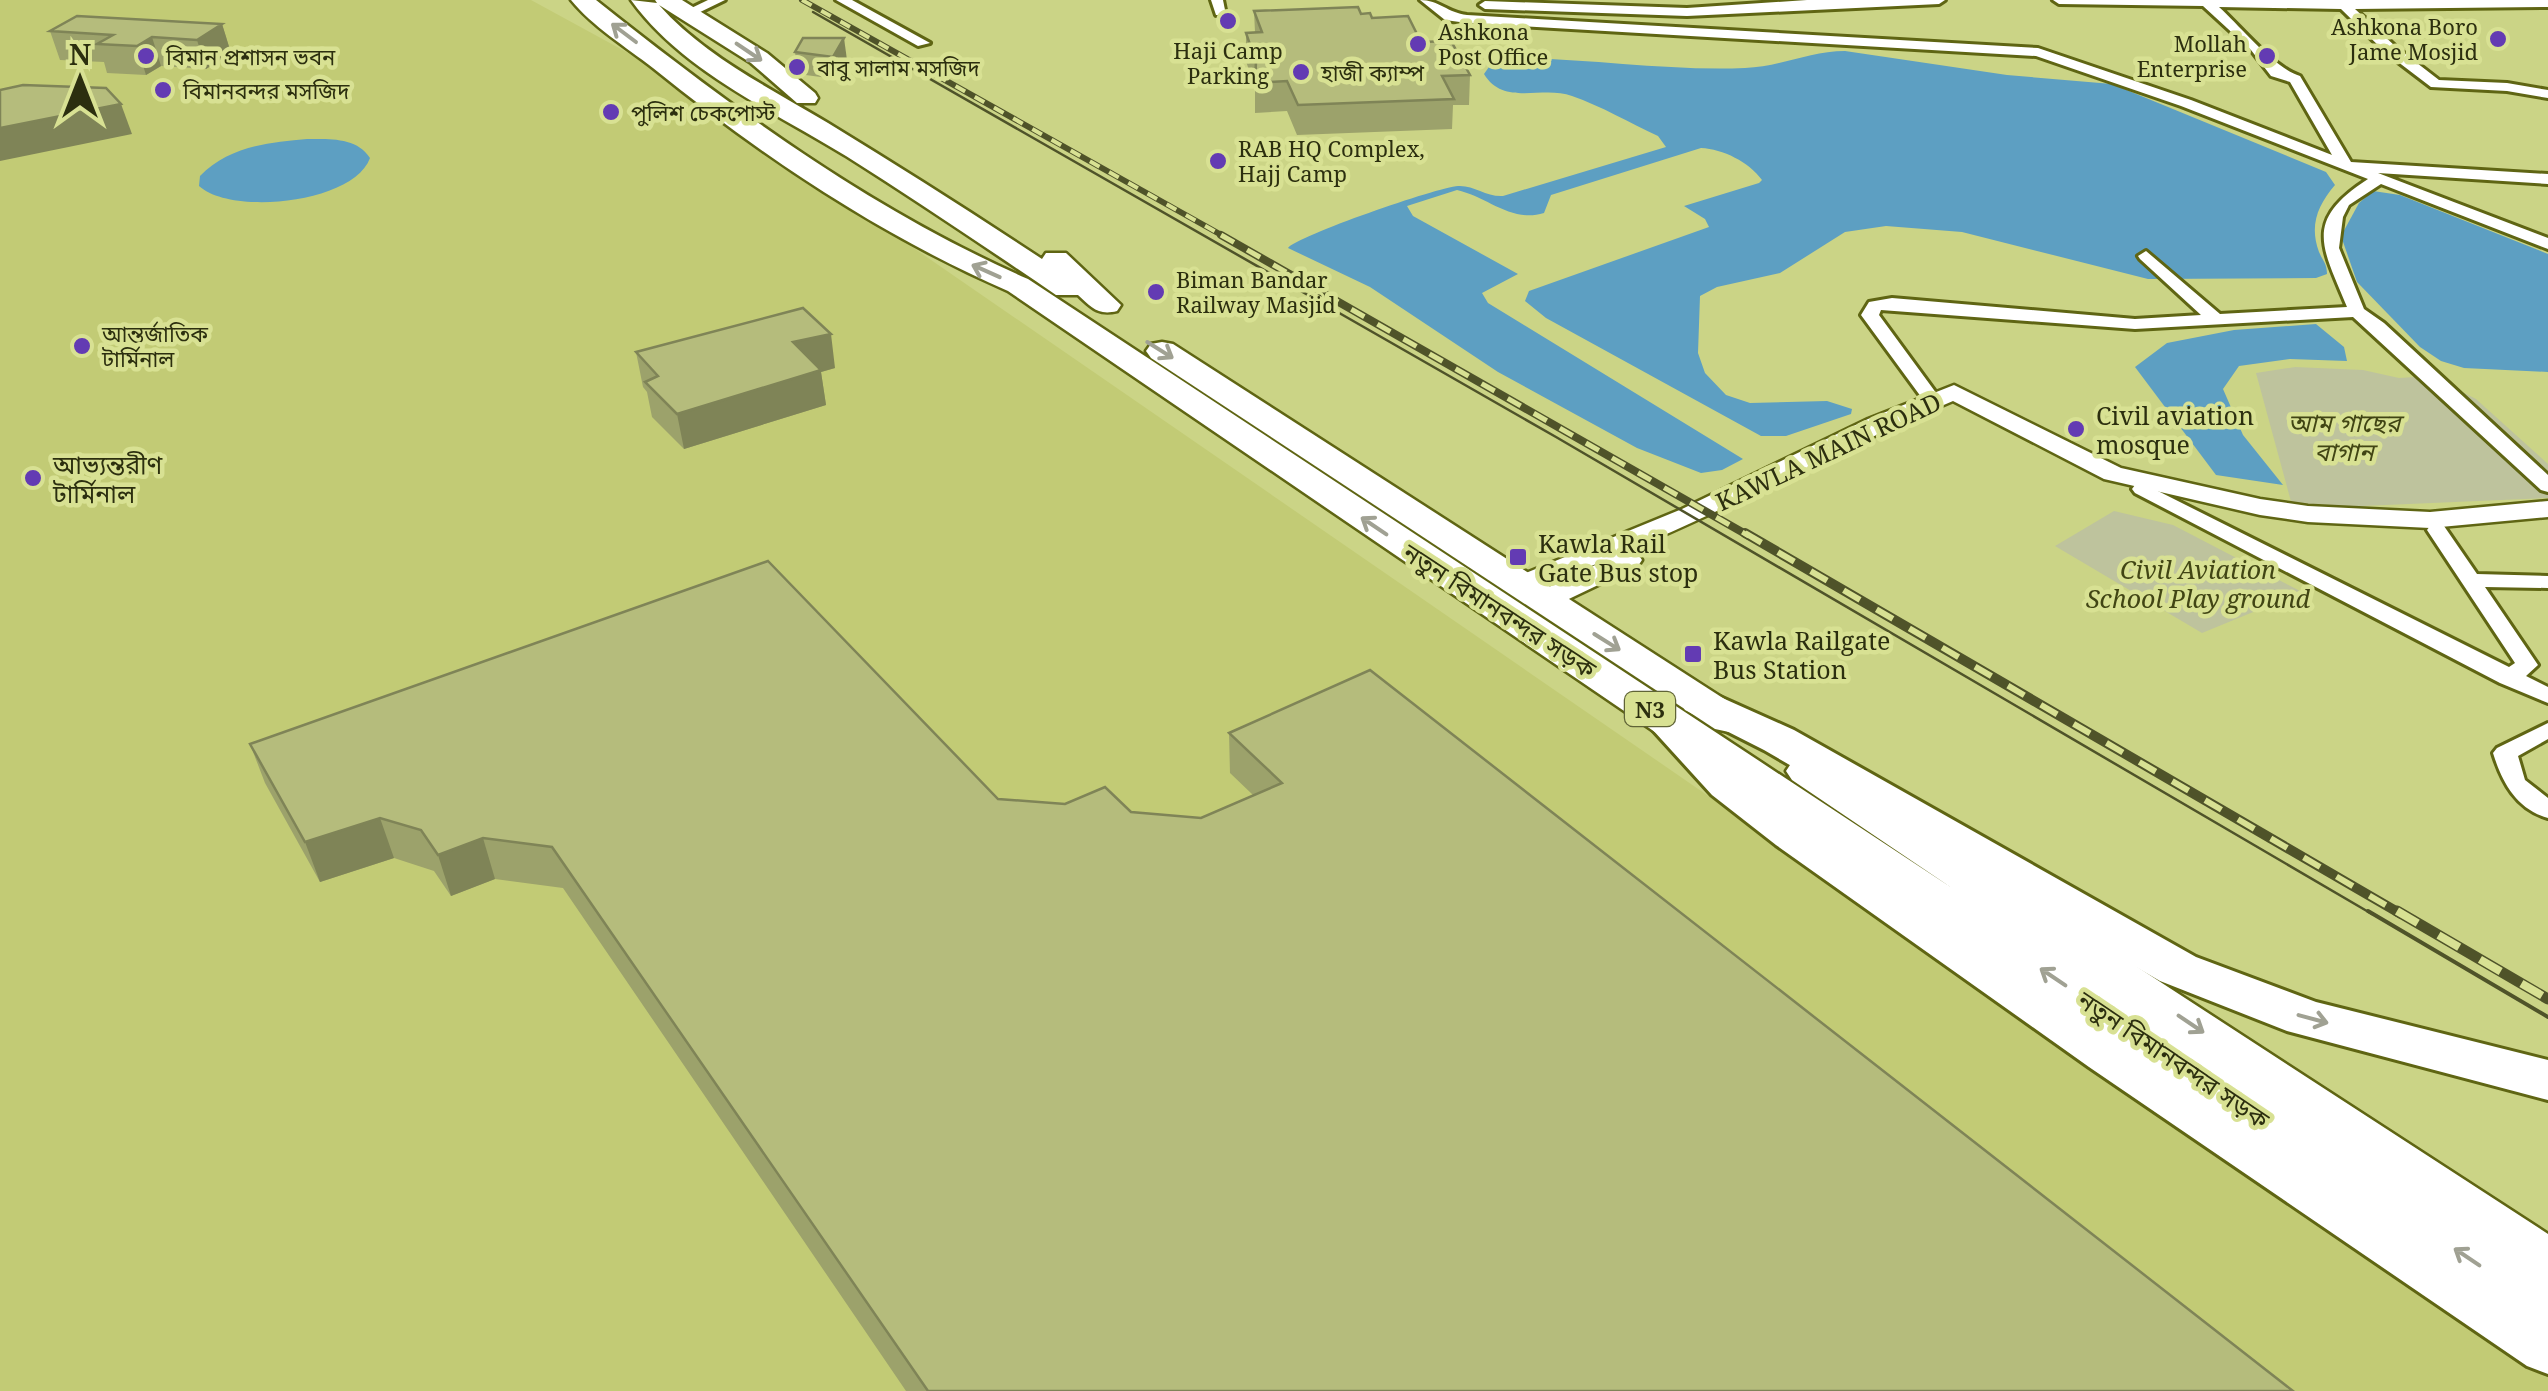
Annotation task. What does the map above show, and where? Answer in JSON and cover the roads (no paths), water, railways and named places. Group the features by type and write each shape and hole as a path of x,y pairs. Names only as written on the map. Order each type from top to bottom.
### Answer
{"highway":[{"name":"N3","path":"582,0 666,66 748,106"},
{"name":"N3","path":"642,0 748,106"},
{"path":"676,6 759,58 798,92 882,149 1035,242 1106,305"},
{"name":"নতুন বিমানবন্দর সড়ক","path":"748,106 1025,258 1084,302 1531,594 1684,710 2548,1312"},
{"name":"নতুন বিমানবন্দর সড়ক","path":"748,106 888,220 978,269 1018,285 2548,1262"},
{"path":"1684,710 1809,757 2113,934 2192,975 2305,1018 2548,1080"},
{"path":"1684,710 1728,784 1792,834 2167,1094 2548,1348"}],"street":[{"path":"676,6 719,0"},
{"path":"842,0 922,43"},
{"path":"1429,2 1563,3 1659,12 1738,4 1939,0"},
{"path":"2059,0 2344,5 2548,3"},
{"path":"1429,2 1450,16 1467,19 2015,48 2078,63 2548,244"},
{"path":"2206,2 2256,47 2276,74 2295,79 2346,166"},
{"path":"2344,5 2390,50 2436,84 2507,87 2548,94"},
{"path":"2346,166 2548,179"},
{"path":"2378,179 2343,202 2331,236 2337,270 2357,312 2378,327 2548,486"},
{"path":"2146,256 2216,320"},
{"path":"1932,401 1870,314 1875,306 1892,303 2135,324 2357,312"},
{"name":"KAWLA MAIN ROAD","path":"1531,594 1954,392 2112,474 2260,507 2308,514 2430,520 2548,509"},
{"name":"KAWLA MAIN ROAD","path":"1531,594 1952,405 1968,408 2114,481 2264,515 2437,530 2548,521"},
{"path":"2142,488 2548,696"},
{"path":"2437,530 2527,665 2508,678"},
{"path":"2472,580 2548,582"},
{"path":"2548,730 2505,753 2514,783 2548,810"}],"water":[{"path":"1845,51 2007,75 2112,84 2326,172 2335,185 2320,208 2315,233 2327,274 2316,278 2148,279 1962,232 1886,226 1845,232 1780,273 1717,287 1700,296 1698,353 1705,373 1726,395 1750,403 1827,401 1852,409 1851,414 1786,436 1761,436 1546,318 1525,301 1529,291 1709,227 1705,219 1684,206 1759,183 1762,180 1757,173 1743,162 1701,148 1551,195 1544,213 1532,215 1510,212 1457,190 1407,206 1413,216 1518,274 1482,293 1488,303 1743,459 1722,470 1701,473 1637,448 1498,372 1370,287 1288,248 1340,223 1445,188 1464,186 1503,196 1666,147 1658,136 1572,96 1502,90 1484,74 1491,64 1526,58 1745,68"},
{"path":"307,139 350,143 370,158 359,173 341,186 291,200 237,201 199,186 200,176 236,152"},
{"path":"2373,191 2400,195 2548,254 2548,372 2464,368 2441,361 2420,347 2357,282 2341,236 2359,203"},
{"path":"2316,324 2344,347 2347,361 2290,359 2239,366 2223,389 2243,435 2283,485 2216,475 2135,367 2167,343 2234,330"}],"tram line":[{"path":"813,12 1556,437 2372,914"},
{"path":"2368,911 2548,1017"}],"railway":[{"path":"802,0 1225,237"},
{"path":"1221,235 1749,536"},
{"path":"1745,533 2401,914"},
{"path":"2397,911 2548,999"}],"place":[{"name":"Haji Camp Parking","path":"1228,21"},
{"name":"Ashkona Boro Jame Mosjid","path":"2498,39"},
{"name":"Ashkona Post Office","path":"1418,44"},
{"name":"বিমান প্রশাসন ভবন","path":"146,56"},
{"name":"Mollah Enterprise","path":"2267,56"},
{"name":"বাবু সালাম মসজিদ","path":"797,67"},
{"name":"হাজী ক্যাম্প","path":"1301,72"},
{"name":"বিমানবন্দর মসজিদ","path":"163,90"},
{"name":"পুলিশ চেকপোস্ট","path":"611,112"},
{"name":"RAB HQ Complex, Hajj Camp","path":"1218,161"},
{"name":"Biman Bandar Railway Masjid","path":"1156,292"},
{"name":"আন্তর্জাতিক টার্মিনাল","path":"82,346"},
{"name":"Civil aviation mosque","path":"2076,429"},
{"name":"আভ্যন্তরীণ টার্মিনাল","path":"33,478"},
{"name":"Kawla Rail Gate Bus stop","path":"1518,557"},
{"name":"Kawla Railgate Bus Station","path":"1693,654"}],"park label":[{"name":"আম গাছের বাগান","path":"2344,436"},
{"name":"Civil Aviation School Play ground","path":"2198,584"}]}
